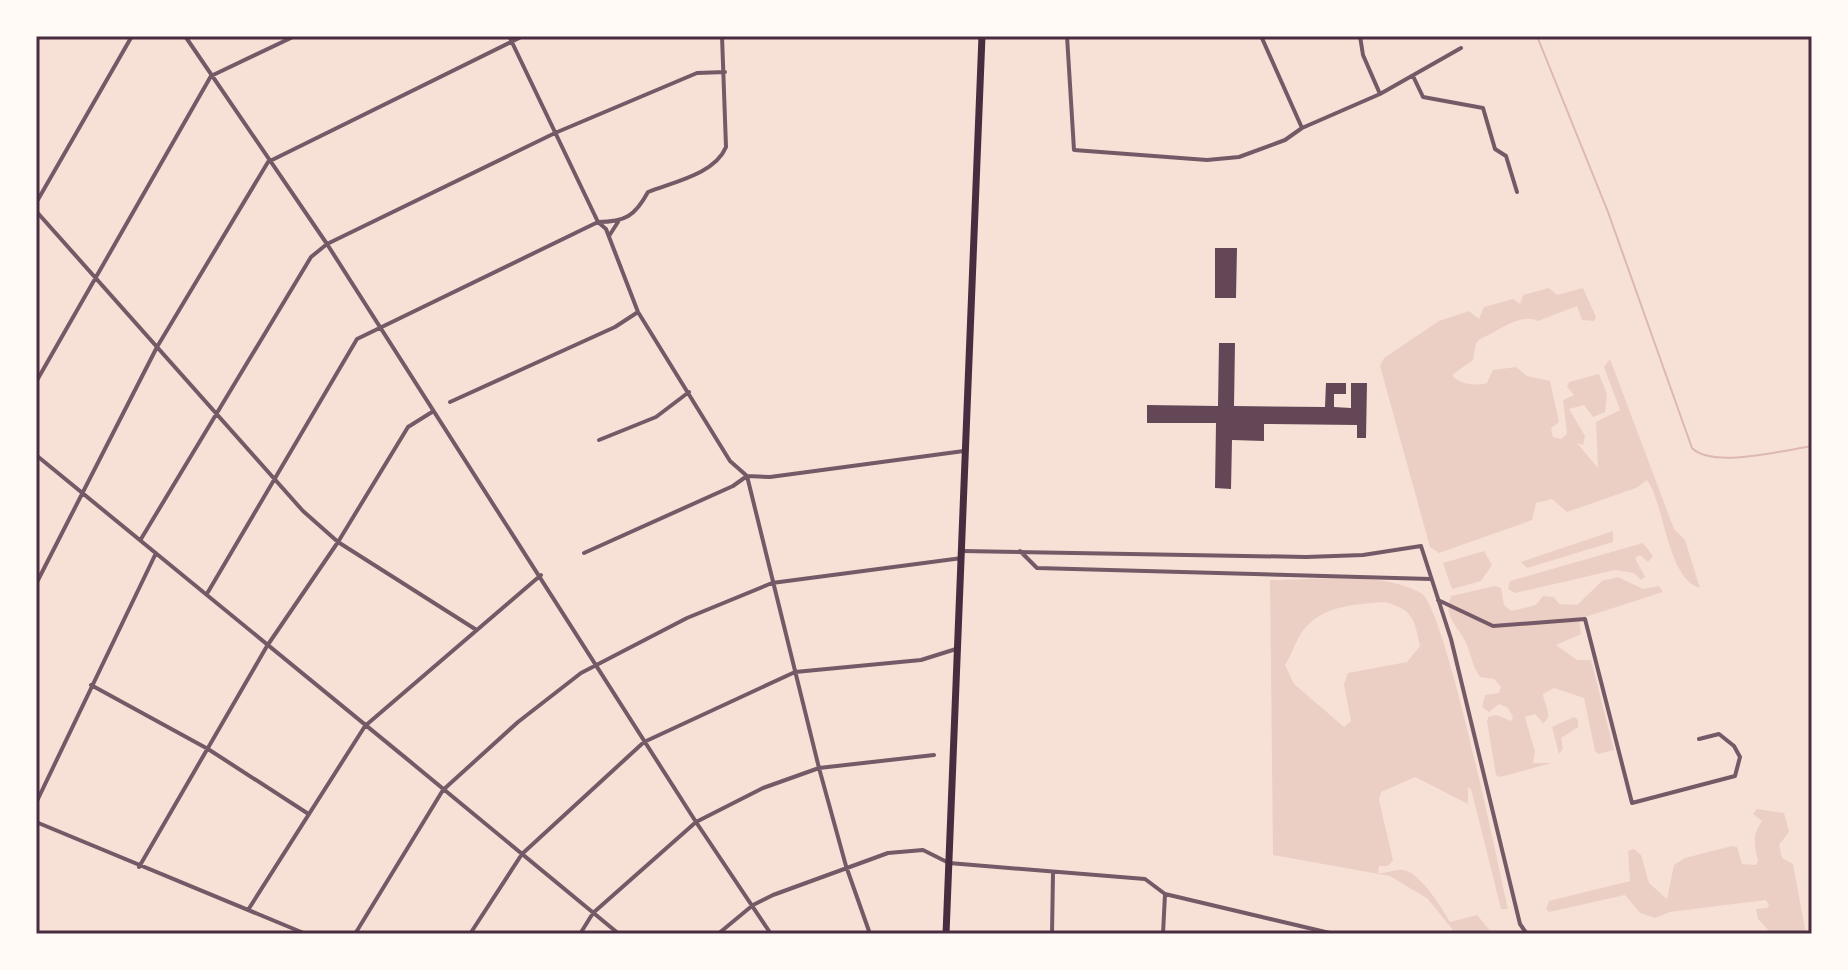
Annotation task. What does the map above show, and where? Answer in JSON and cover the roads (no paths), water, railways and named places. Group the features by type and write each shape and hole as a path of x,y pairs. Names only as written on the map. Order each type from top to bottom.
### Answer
{"main road":[{"path":"946,934 982,36"}],"street":[{"path":"36,203 132,36"},
{"path":"185,36 268,162 327,244 432,412 541,575 644,742 771,934"},
{"path":"36,382 211,76 295,36"},
{"path":"36,584 157,347 268,162 510,39 523,36"},
{"path":"208,592 357,339 598,222 618,222 634,214 648,192 711,166 722,157 726,147 722,36"},
{"path":"1067,36 1071,144 1074,150 1224,160 1266,148 1302,128 1380,94 1461,48"},
{"path":"1261,36 1302,128"},
{"path":"1360,36 1363,55 1380,94"},
{"path":"510,39 598,222 609,236 638,312 730,461 747,476 819,768 846,866 870,934"},
{"path":"141,539 311,257 327,244 555,133 697,73 725,72"},
{"path":"1413,76 1423,97 1483,108 1495,149 1506,156 1517,192"},
{"path":"36,211 275,481 338,542 475,629"},
{"path":"609,236 618,222"},
{"path":"450,402 615,327 638,312"},
{"path":"599,440 656,417 689,392"},
{"path":"139,867 267,646 338,542 408,427 432,412"},
{"path":"584,553 733,486 747,476 770,477 967,450"},
{"path":"36,455 208,592 267,646 619,934"},
{"path":"355,934 443,790 518,722 596,664 724,601 772,583 962,555 1020,551 1306,557 1363,555 1421,546 1438,600 1520,924 1527,934"},
{"path":"1020,551 1037,568 1432,579"},
{"path":"36,803 156,553"},
{"path":"248,910 365,726 541,575"},
{"path":"1438,600 1493,626 1585,619 1632,803 1735,776 1740,757 1727,738 1719,734 1699,739"},
{"path":"470,934 522,854 644,742 795,672 921,660 958,649"},
{"path":"91,685 208,749 307,813"},
{"path":"580,934 593,913 696,822 763,788 819,768 934,755"},
{"path":"36,822 306,934"},
{"path":"718,934 753,905 846,866 888,853 923,850 949,863 1053,873 1092,872 1145,879 1165,894 1334,934"},
{"path":"1052,934 1053,873"},
{"path":"1163,934 1165,894"}],"waterway":[{"path":"1537,36 1608,212 1692,448 1702,454 1732,458 1812,446"}]}
